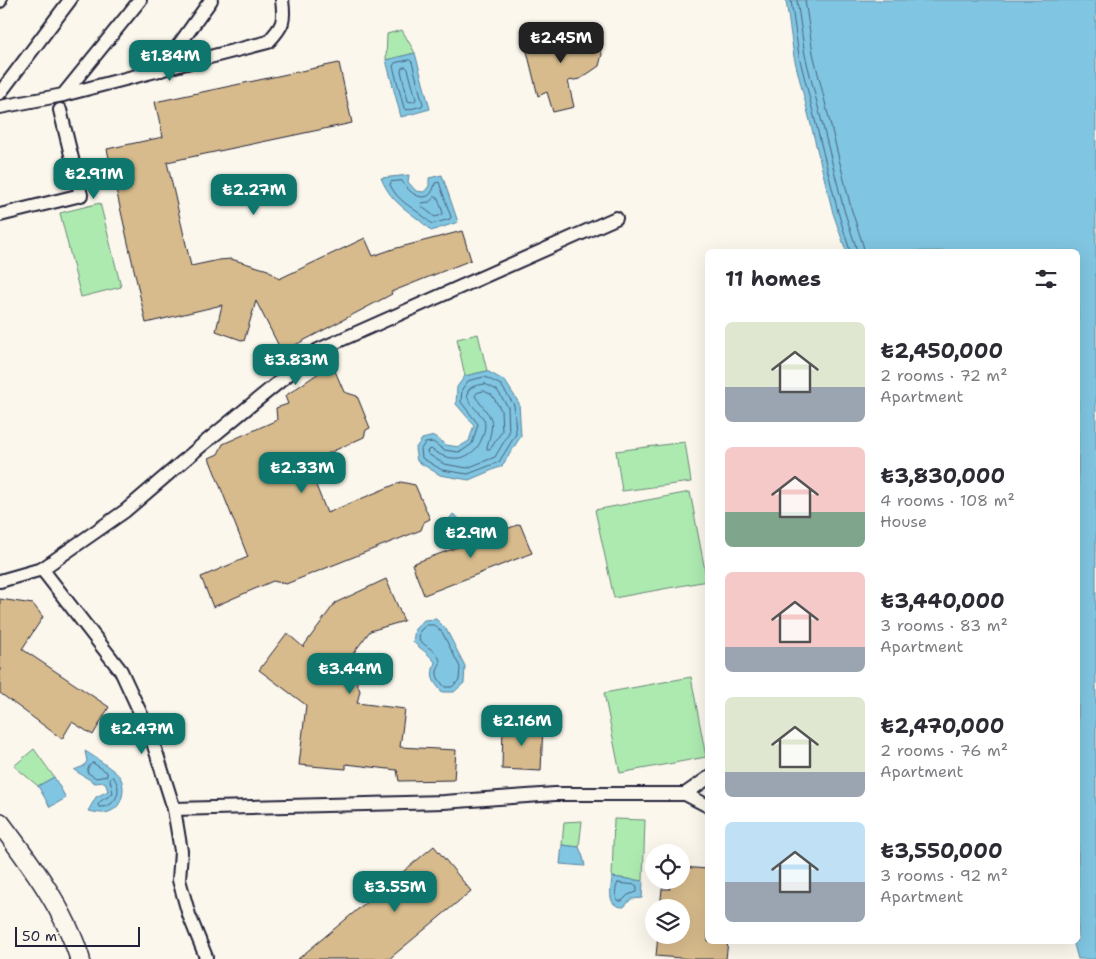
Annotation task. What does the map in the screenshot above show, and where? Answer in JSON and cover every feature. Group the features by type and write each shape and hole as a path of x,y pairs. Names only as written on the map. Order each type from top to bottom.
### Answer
{"main road":[{"path":"0,822 28,860 66,922 80,959"}],"street":[{"path":"0,93 70,0"},
{"path":"62,95 140,0"},
{"path":"161,70 211,0"},
{"path":"0,107 62,95 268,42 279,30 284,15 282,0"},
{"path":"0,215 81,195 60,110"},
{"path":"0,581 42,569 125,510 318,350 616,218"},
{"path":"42,569 121,671 151,736 174,809 181,851 180,880 189,915 206,957 205,959"},
{"path":"685,794 705,780"},
{"path":"174,809 444,802 555,794 685,794 705,804"}],"green space":[{"path":"402,30 415,53 386,60 387,34"},
{"path":"100,203 121,287 81,297 60,213"},
{"path":"478,334 487,371 465,376 457,339"},
{"path":"685,442 691,482 622,491 616,451"},
{"path":"690,492 705,571 705,581 614,598 595,510"},
{"path":"691,677 705,757 620,773 604,693"},
{"path":"34,749 54,777 38,786 14,766"},
{"path":"614,819 645,820 643,881 612,877"},
{"path":"582,821 579,847 562,845 564,822"}],"water":[{"path":"786,0 1096,0 1096,959 1078,959 1074,944 1080,944 1080,249 845,249 833,213 794,57"},
{"path":"415,53 430,109 401,117 386,60"},
{"path":"409,175 408,182 416,191 424,192 429,186 429,178 442,175 458,222 431,231 391,196 381,178"},
{"path":"487,371 505,381 519,403 521,436 502,466 469,480 440,475 417,461 415,449 422,439 434,436 446,445 459,447 469,441 474,425 456,404 457,387 465,376"},
{"path":"453,514 462,521 468,519 468,527 460,531 452,530 447,522"},
{"path":"436,619 446,629 465,666 464,683 454,692 442,692 433,678 435,662 413,642 415,629 424,620"},
{"path":"85,751 120,777 123,791 121,801 115,809 105,813 88,811 96,797 108,791 105,782 95,783 74,770 84,766 87,761"},
{"path":"54,777 66,798 50,807 38,786"},
{"path":"562,845 579,847 585,866 560,864"},
{"path":"612,877 643,881 642,898 631,899 624,907 614,904 611,897"}],"building":[{"path":"573,30 598,41 602,54 599,66 580,79 568,81 574,107 553,112 547,92 538,96 524,39"},
{"path":"339,63 352,123 167,162 191,266 231,259 268,270 279,279 365,238 373,256 462,231 471,260 391,292 392,294 282,352 256,301 244,341 216,331 222,305 146,323 107,149 163,137 155,102"},
{"path":"332,364 344,392 357,396 370,428 366,430 364,437 307,463 327,513 401,482 415,485 430,519 424,522 421,530 286,584 273,581 213,607 201,577 248,557 209,458 218,454 223,444 277,420 276,408 288,404 285,396"},
{"path":"520,524 532,553 424,595 412,564"},
{"path":"386,579 404,621 370,631 343,667 354,677 357,683 360,691 357,703 405,709 400,747 456,750 454,780 399,781 397,770 346,764 346,769 299,765 306,705 259,670 287,633 303,647 335,603"},
{"path":"0,599 33,604 43,617 22,649 109,707 93,735 72,722 62,739 0,693"},
{"path":"503,723 543,724 541,771 502,769"},
{"path":"434,846 471,891 389,959 298,959"},
{"path":"690,868 705,869 705,944 728,944 726,959 656,956 657,944 690,944 690,899 661,899 662,889 690,889"}]}
